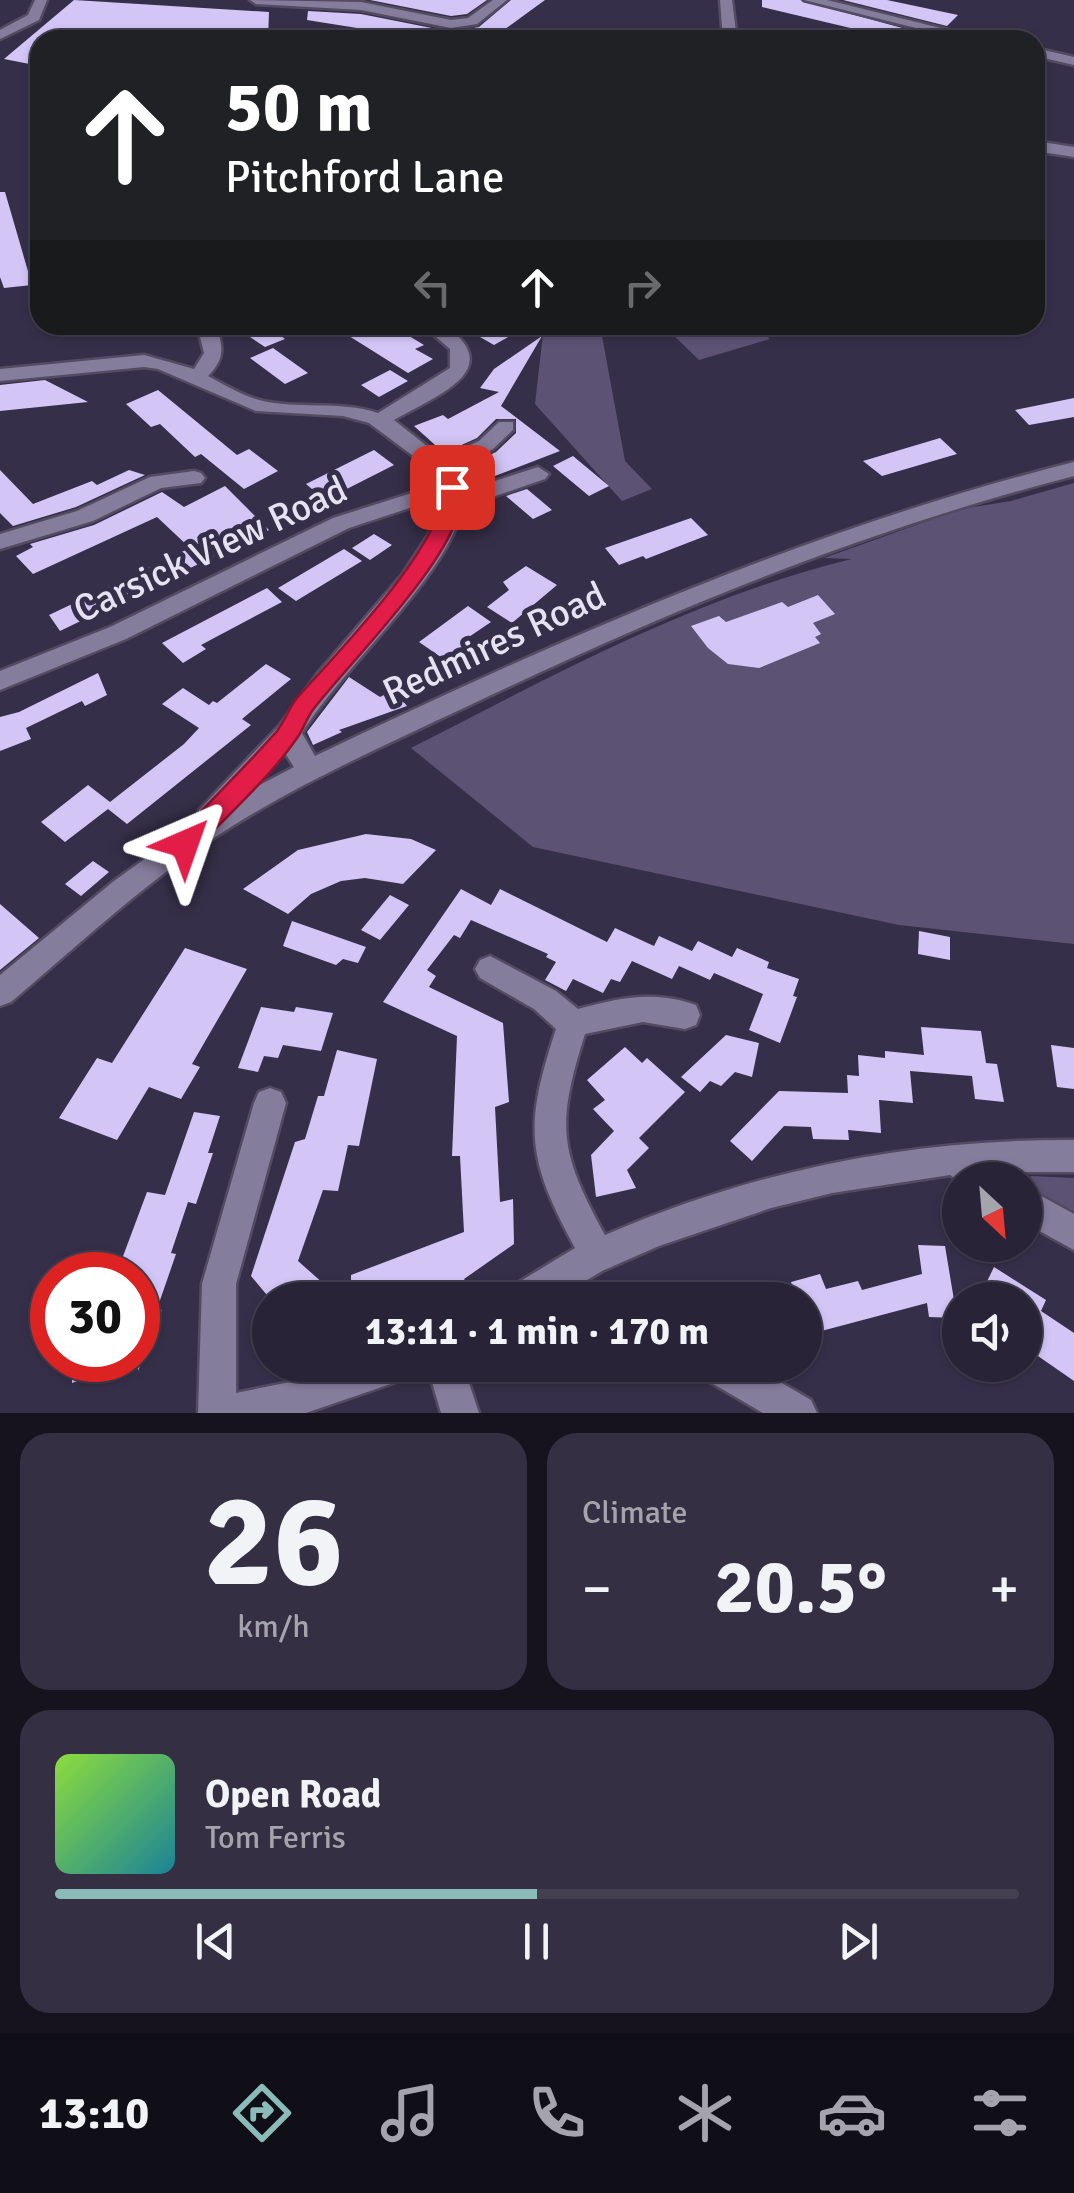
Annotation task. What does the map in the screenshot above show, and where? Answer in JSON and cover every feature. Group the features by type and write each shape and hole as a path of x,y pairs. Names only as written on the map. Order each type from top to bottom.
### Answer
{"street":[{"path":"10,35 34,17 41,0"},
{"path":"256,0 360,6 451,24 472,21 501,0"},
{"path":"726,0 729,30"},
{"path":"810,0 939,30"},
{"path":"1045,54 1074,60"},
{"path":"1045,148 1074,152"},
{"path":"197,376 214,360 209,335"},
{"path":"380,420 453,378 461,369 463,351 446,335"},
{"path":"0,374 144,361 166,364 197,376 244,403 352,412 380,420 449,485"},
{"path":"185,844 289,732 301,709 384,615 445,526 449,485 506,426"},
{"name":"Redmires Road","path":"0,993 185,844 312,770 552,655 807,550 939,504 1074,468"},
{"path":"449,485 538,474"},
{"path":"0,542 86,516 157,482 194,478"},
{"name":"Carsick View Road","path":"0,681 118,634 341,523 449,485"},
{"path":"289,732 298,754 312,770"},
{"path":"490,969 545,1000 573,1024"},
{"path":"573,1024 643,1008 666,1008 685,1015"},
{"path":"573,1024 548,1104 548,1157 598,1255"},
{"path":"217,1413 219,1284 226,1246 270,1103"},
{"path":"552,1282 598,1255 673,1222 768,1194 867,1171 954,1159 1004,1153 1074,1156"},
{"path":"954,1159 959,1162"},
{"path":"1042,1214 1074,1233"},
{"path":"227,1413 290,1400 344,1382"},
{"path":"450,1382 460,1413"},
{"path":"745,1382 795,1412"}],"shaded area":[{"path":"543,335 602,335 625,461 652,489 622,501 535,404"},
{"path":"673,335 766,335 770,339 699,360"},
{"path":"1074,483 1074,944 899,925 533,847 411,748 681,616 794,575 852,559 824,558 961,509 1011,501"},
{"path":"1042,1177 1074,1178 1074,1213 1042,1198"}],"building":[{"path":"74,0 269,12 268,30 38,30"},
{"path":"370,0 487,0 467,14 451,16"},
{"path":"511,0 545,0 504,30 463,30 479,27"},
{"path":"762,0 800,0 909,30 859,30 762,7"},
{"path":"843,0 887,0 958,15 947,26"},
{"path":"308,11 361,14 442,30 370,30 307,20"},
{"path":"30,37 30,64 4,59"},
{"path":"0,192 5,192 30,285 4,288 0,277"},
{"path":"247,335 280,335 285,339 265,347"},
{"path":"408,335 424,345 415,349 433,359 408,373 349,336"},
{"path":"476,335 512,335 494,345"},
{"path":"542,336 501,406 560,451 479,482 463,468 496,452 516,433 516,419 496,419 477,438 444,453 414,426 443,415 448,419 499,392 480,388 494,369"},
{"path":"273,348 308,373 285,384 250,358"},
{"path":"390,370 408,381 379,397 361,385"},
{"path":"45,380 88,402 0,411 0,385"},
{"path":"158,390 237,455 249,449 278,471 244,489 201,454 195,457 160,424 151,427 126,404"},
{"path":"1074,398 1074,417 1029,425 1015,410"},
{"path":"940,438 957,454 882,476 863,461"},
{"path":"374,450 394,465 325,500 306,484"},
{"path":"573,456 609,486 589,496 553,466"},
{"path":"0,470 33,504 92,481 97,485 129,470 145,475 76,507 13,526 0,513"},
{"path":"225,486 269,530 60,631 49,615 190,548 157,517 33,574 16,556 33,547 30,544 94,525 162,492 184,507"},
{"path":"527,489 552,510 533,519 506,496"},
{"path":"691,518 708,535 619,565 605,548"},
{"path":"374,534 392,545 370,560 352,548"},
{"path":"344,549 362,561 296,601 278,588"},
{"path":"526,566 557,585 512,623 487,607 509,590 503,582"},
{"path":"267,588 282,602 201,645 206,649 183,663 162,643"},
{"path":"818,595 835,614 813,623 821,634 815,637 820,643 759,668 728,664 708,648 691,626 719,616 726,622 782,602 788,607"},
{"path":"468,606 491,622 460,643 464,646 445,660 419,642"},
{"path":"266,664 291,679 242,719 251,725 127,824 108,809 65,842 41,822 88,785 110,802 184,744 199,728 162,704 183,688 209,705 217,703"},
{"path":"98,673 107,695 85,706 82,701 26,728 31,739 0,751 0,717 19,712"},
{"path":"349,677 380,697 394,690 407,706 339,730 342,732 313,745 307,732"},
{"path":"366,834 411,839 436,850 403,884 365,878 341,881 311,894 288,914 243,889 298,850"},
{"path":"93,861 109,872 81,896 65,884"},
{"path":"461,889 491,905 500,889 607,942 615,928 654,946 659,936 692,951 698,941 732,957 737,948 769,962 767,968 799,979 793,996 797,997 780,1043 749,1030 763,994 714,973 710,980 679,966 672,979 632,961 620,982 611,979 603,993 573,979 566,991 545,980 556,962 546,957 548,954 471,920 460,938 454,935 427,970 436,976 429,987 503,1023 509,1102 495,1107 500,1202 513,1199 514,1244 464,1279 466,1282 351,1282 351,1275 464,1232 460,1156 452,1156 457,1036 383,1002"},
{"path":"390,895 409,905 380,940 361,930"},
{"path":"0,904 39,938 0,970"},
{"path":"292,921 366,947 358,963 343,959 336,965 283,946"},
{"path":"919,931 950,937 950,960 918,954"},
{"path":"185,948 247,969 192,1064 200,1067 181,1099 149,1087 117,1140 59,1118 97,1058 112,1063"},
{"path":"261,1007 333,1013 321,1051 283,1045 278,1058 264,1056 258,1072 238,1068"},
{"path":"921,1027 981,1031 986,1063 997,1064 1004,1102 975,1099 972,1076 910,1071 913,1103 879,1100 881,1133 848,1130 849,1140 813,1139 811,1127 784,1126 752,1161 730,1141 779,1091 848,1093 847,1075 859,1076 858,1055 885,1058 885,1051 924,1055"},
{"path":"726,1035 759,1043 752,1077 735,1072 721,1086 710,1081 700,1092 681,1077"},
{"path":"1051,1045 1074,1048 1074,1089 1057,1087"},
{"path":"625,1047 642,1063 647,1058 685,1092 639,1138 649,1148 627,1170 636,1188 596,1197 591,1155 614,1131 593,1109 605,1100 587,1080"},
{"path":"337,1050 377,1059 359,1146 348,1145 338,1191 323,1190 298,1261 322,1282 256,1282 251,1276 295,1142 305,1139 318,1096 324,1096"},
{"path":"194,1112 220,1116 208,1153 213,1153 196,1204 188,1202 160,1300 160,1252 125,1252 147,1192 165,1195"},
{"path":"918,1245 942,1246 942,1262 948,1262 951,1282 942,1282 942,1317 929,1317 927,1303 822,1331 822,1282 791,1282 820,1274 826,1289 858,1281 862,1290 922,1274"},
{"path":"994,1267 1018,1282 987,1282"},
{"path":"1042,1312 1074,1333 1074,1381 1042,1359"}],"route":[{"path":"185,844 289,732 301,709 384,615 445,526 454,502 452,487"}]}
